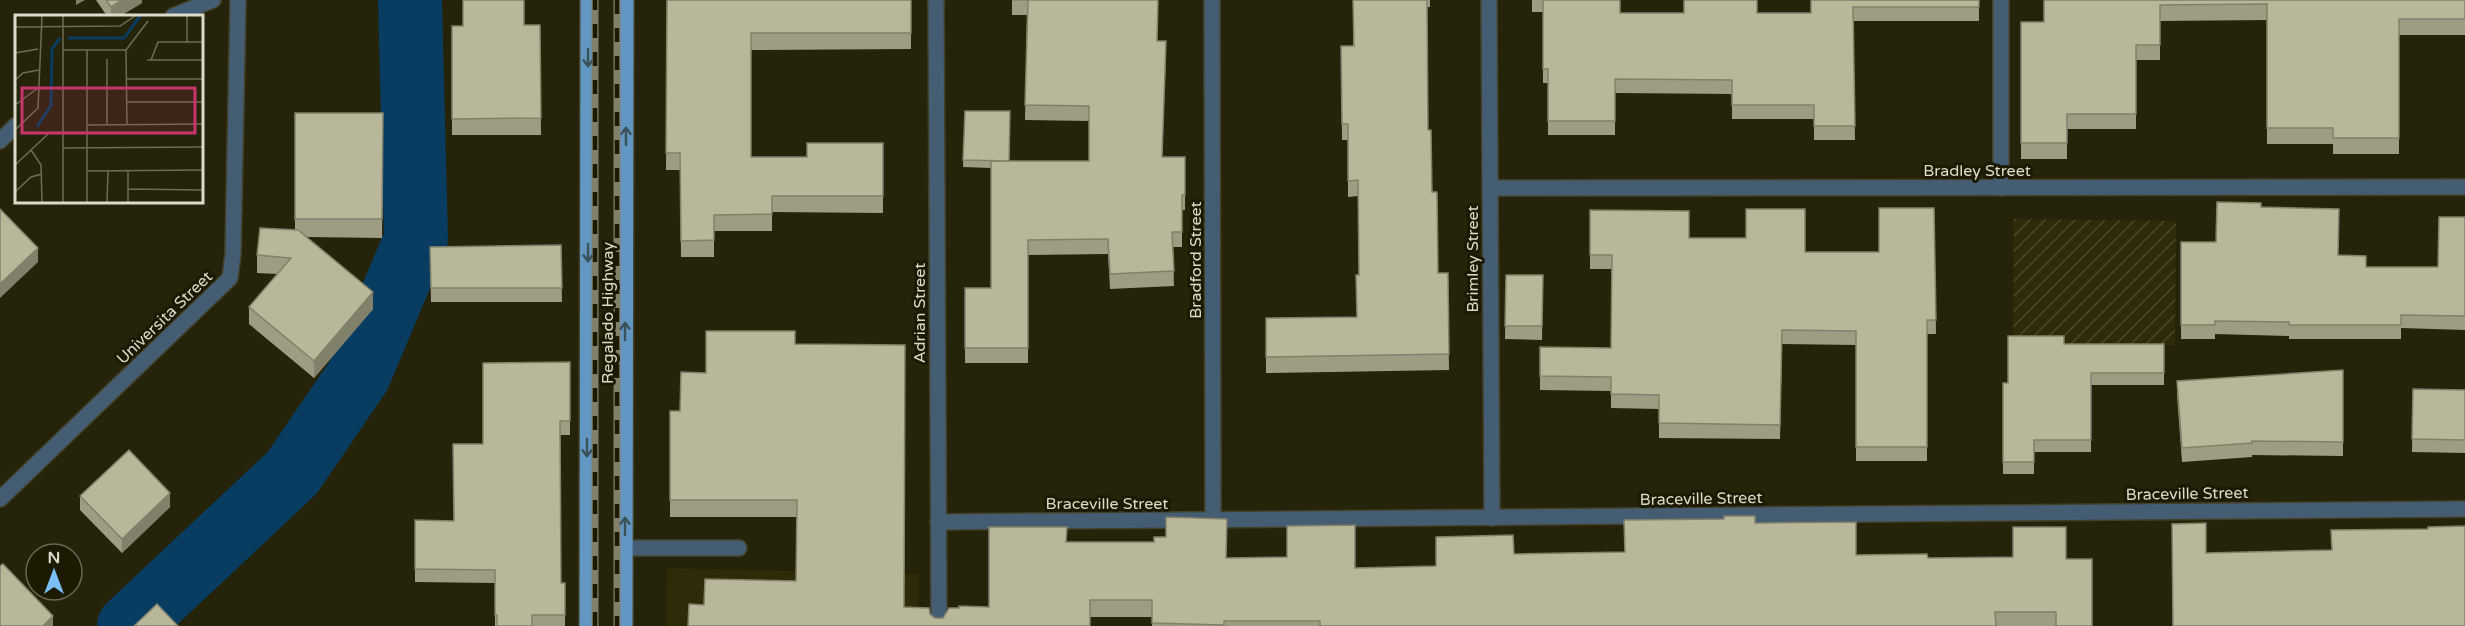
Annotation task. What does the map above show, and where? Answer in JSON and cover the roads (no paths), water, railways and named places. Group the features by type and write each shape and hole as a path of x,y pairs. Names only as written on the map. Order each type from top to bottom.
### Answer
{"main road":[{"name":"Regalado Highway","path":"587,626 588,0"},
{"name":"Regalado Highway","path":"625,626 626,0"}],"street":[{"path":"176,15 213,0"},
{"name":"Universita Street","path":"0,499 230,278 233,254 238,0"},
{"name":"Adrian Street","path":"936,0 939,626"},
{"name":"Bradford Street","path":"1212,0 1214,520"},
{"name":"Brimley Street","path":"1489,0 1492,518"},
{"path":"2001,0 2001,188"},
{"path":"0,141 15,126"},
{"name":"Bradley Street","path":"1490,188 2465,188"},
{"name":"Braceville Street","path":"938,522 2465,509"},
{"path":"625,548 739,548"}],"water":[{"path":"278,486 276,504 145,626 108,626 245,498"}],"waterway":[{"path":"129,626 292,473 359,375 416,239 410,0"}],"railway":[{"path":"595,0 595,626"},
{"path":"617,0 617,626"}]}
